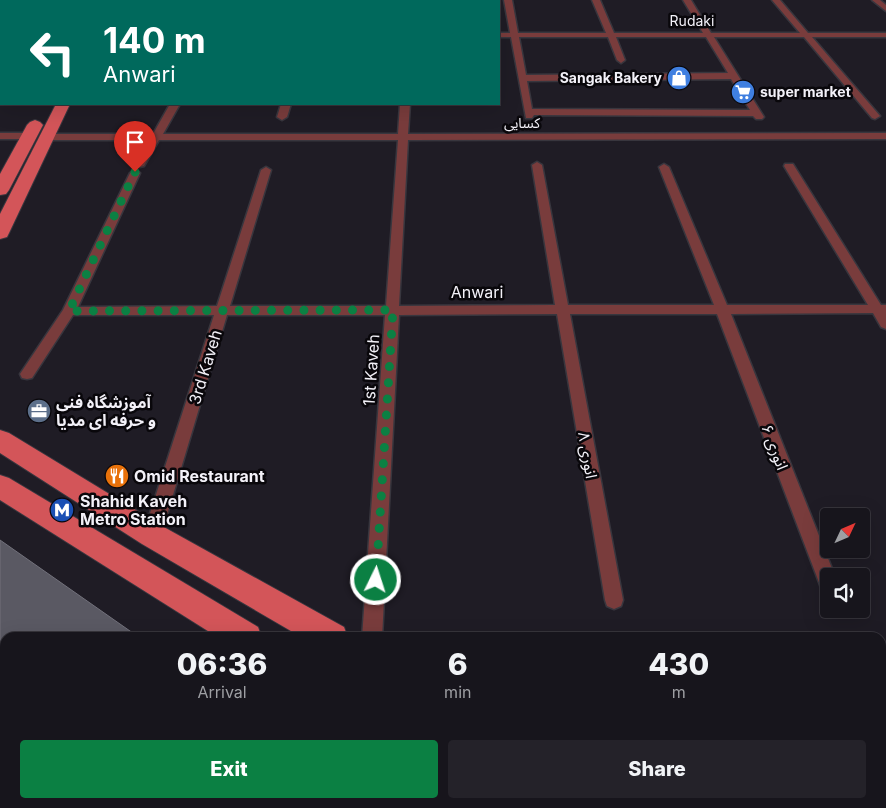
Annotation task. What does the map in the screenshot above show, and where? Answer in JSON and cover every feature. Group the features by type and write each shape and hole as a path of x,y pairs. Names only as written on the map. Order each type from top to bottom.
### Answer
{"main road":[{"path":"0,190 46,105"},
{"path":"0,233 62,105"},
{"path":"0,440 152,535 322,632"},
{"path":"0,486 237,632"}],"street":[{"path":"508,0 528,114 757,115 686,0"},
{"path":"596,0 621,60"},
{"path":"776,0 875,116"},
{"path":"876,0 886,9"},
{"name":"Rudaki","path":"500,35 886,35"},
{"path":"522,78 733,76"},
{"path":"27,374 69,311 138,168 174,105"},
{"path":"282,117 286,105"},
{"name":"1st Kaveh","path":"372,632 405,105"},
{"path":"0,136 30,136"},
{"name":"کسایی","path":"47,136 886,136"},
{"name":"انوری ۸","path":"537,165 561,310 614,600"},
{"path":"789,166 881,309 886,324"},
{"name":"انوری ۶","path":"664,167 722,309 822,568"},
{"name":"3rd Kaveh","path":"152,535 266,170"},
{"name":"Anwari","path":"69,311 881,309"}],"building":[{"path":"0,540 131,632 0,632"}],"place":[{"name":"Sangak Bakery","path":"679,78"},
{"name":"super market","path":"743,92"},
{"name":"آموزشگاه فنی و حرفه ای مدیا","path":"39,411"},
{"name":"Omid Restaurant","path":"117,476"},
{"name":"Shahid Kaveh Metro Station","path":"62,510"}],"route":[{"path":"135,172 69,311 393,310 376,580"}]}
